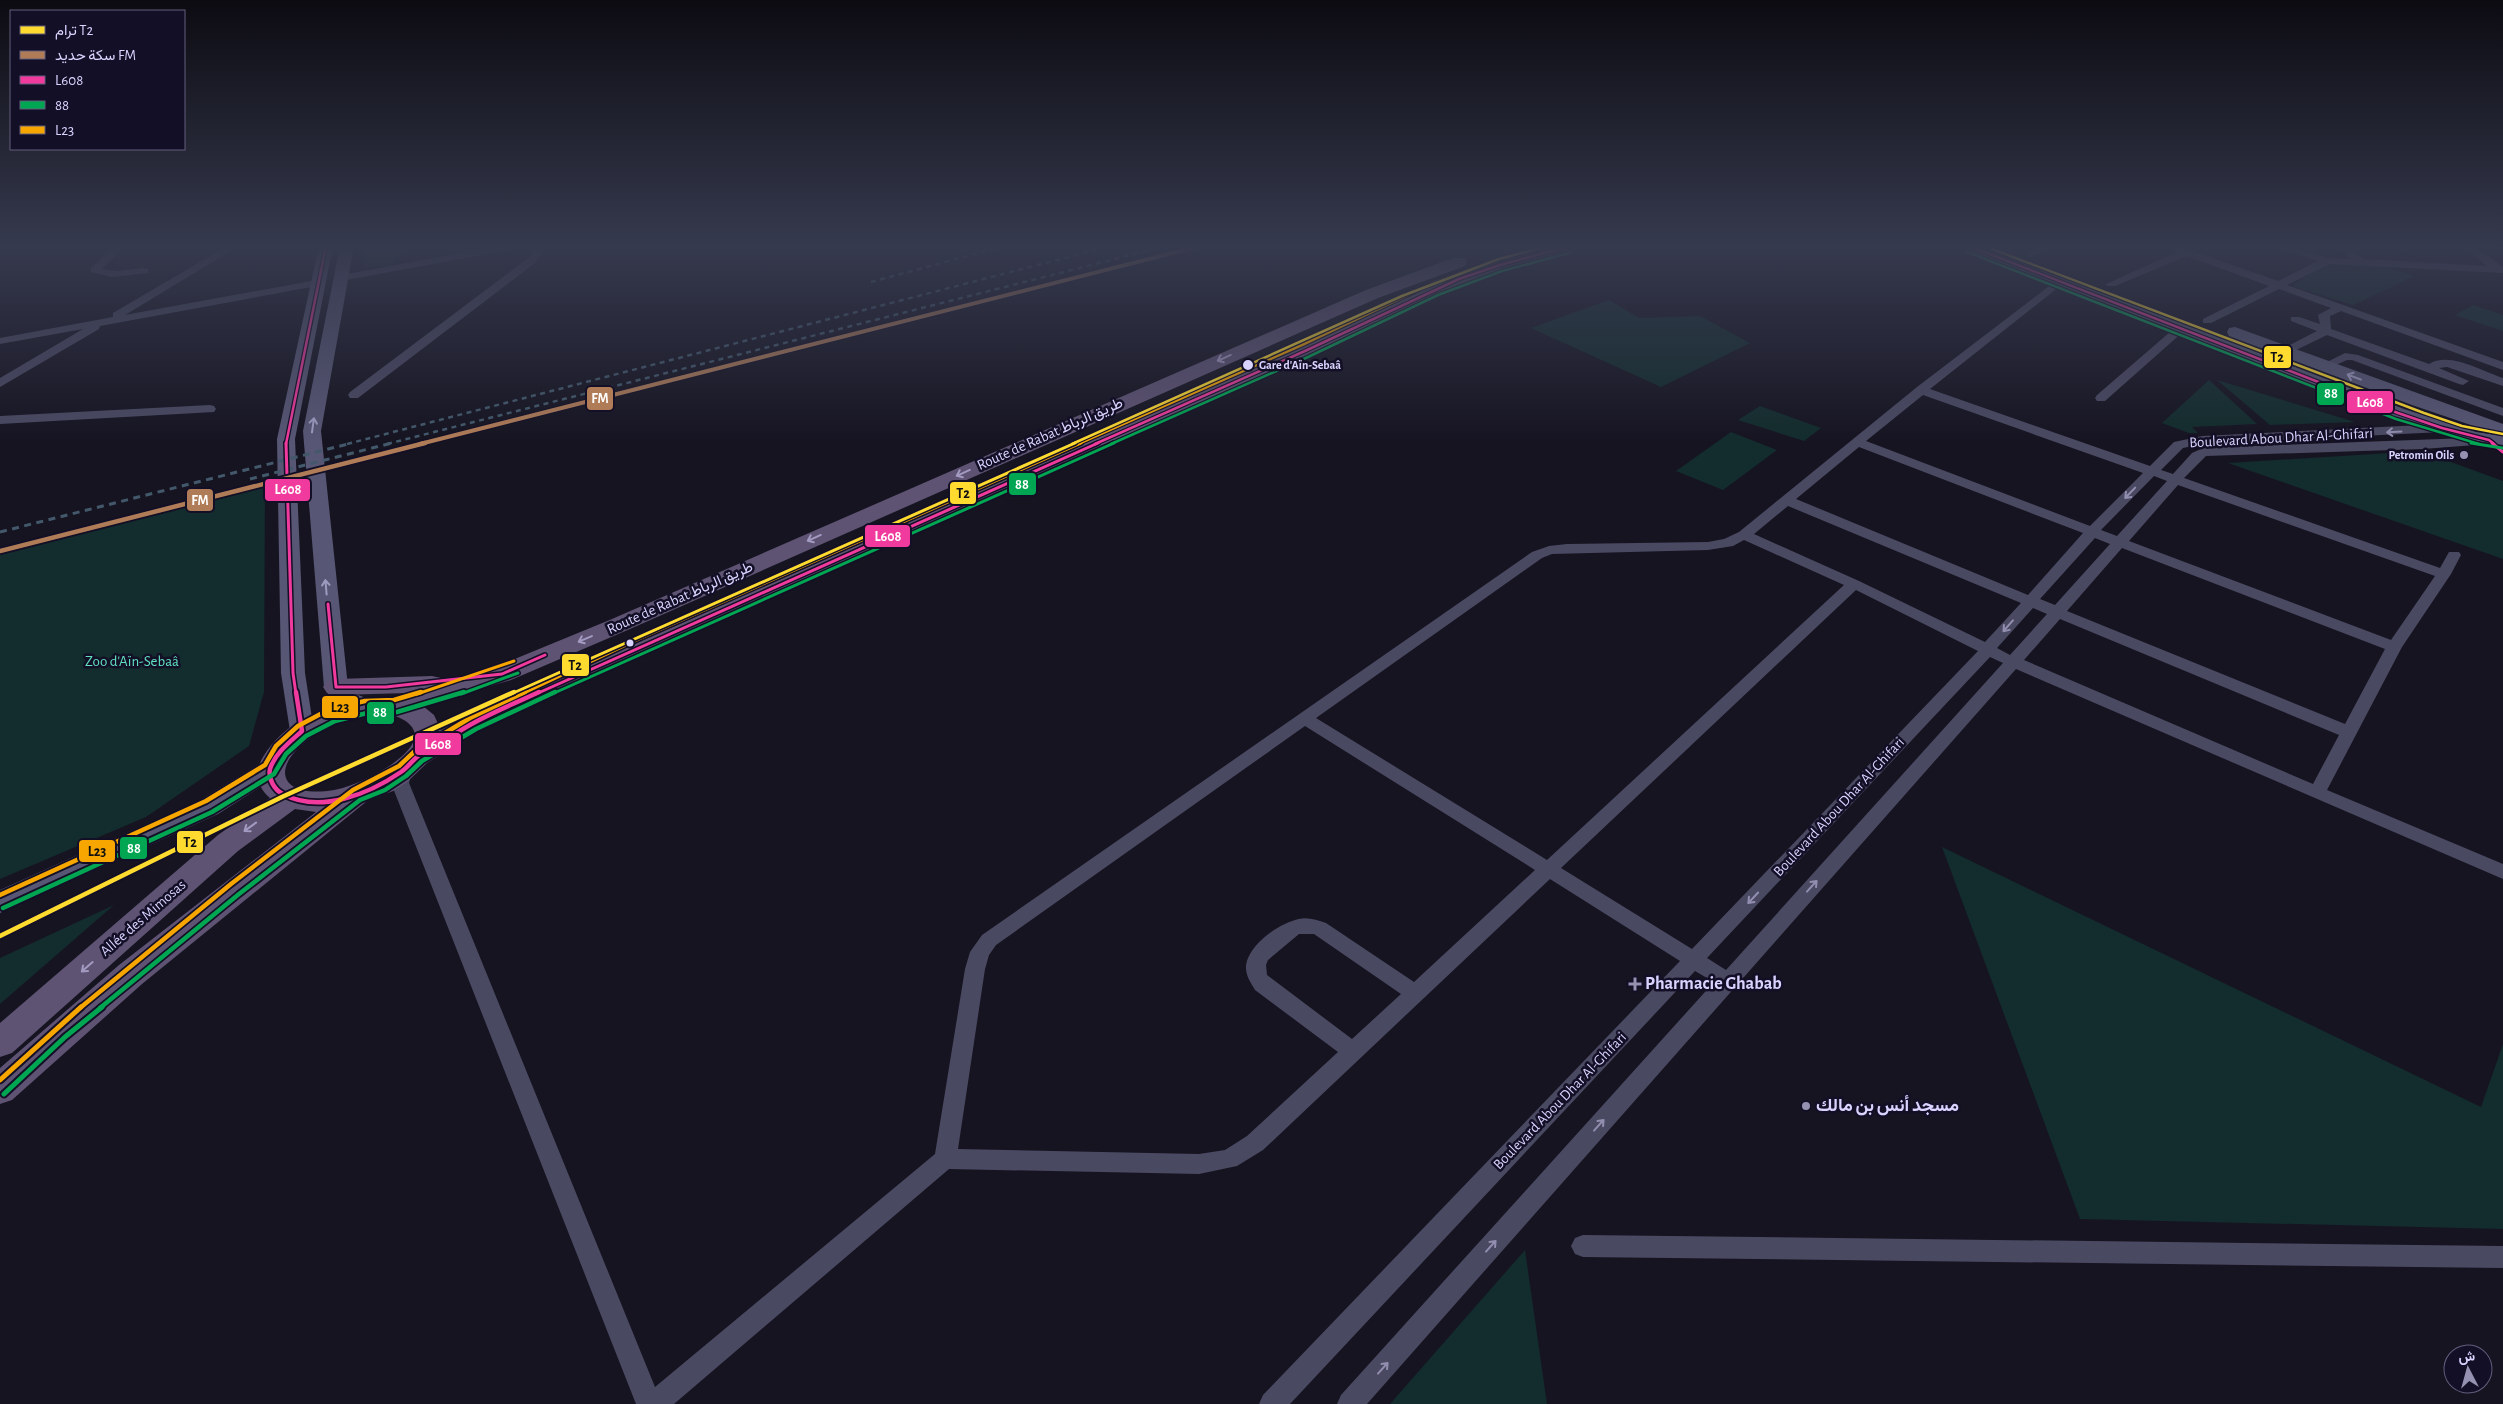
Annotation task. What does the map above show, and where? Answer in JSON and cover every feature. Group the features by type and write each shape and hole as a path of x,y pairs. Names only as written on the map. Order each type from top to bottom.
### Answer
{"main road":[{"path":"302,731 293,673 286,439 311,312"},
{"path":"335,312 312,431 336,687 341,697 366,707"},
{"name":"Route de Rabat طريق الرباط","path":"395,706 502,674 621,624 1332,312"},
{"name":"Route de Rabat طريق الرباط","path":"357,795 382,784 473,723 642,645 1305,351 1388,312"},
{"path":"2139,312 2442,428 2499,441"},
{"path":"2182,312 2418,402 2483,421 2482,430 2499,441"},
{"name":"Boulevard Abou Dhar Al-Ghifari","path":"2442,428 2483,421 2503,420"},
{"path":"336,687 425,684 502,674"},
{"path":"0,902 200,811 270,769 281,750 302,731 333,715 366,707 395,706 408,709 419,715 426,723 428,730 426,742 411,763"},
{"path":"270,769 271,781 277,791 290,798 309,802 332,801 357,795"},
{"path":"0,1089 61,1032 235,889 357,795"},
{"name":"Allée des Mimosas","path":"0,1043 228,844 290,798"}],"street":[{"path":"0,383 124,312"},
{"path":"0,341 163,312"},
{"path":"354,396 465,312"},
{"path":"654,1404 945,1159 975,969 980,952 989,940 1538,555 1549,550 1708,546 1728,543 1744,535 1788,501 1921,390 2021,312"},
{"path":"2207,321 2226,312"},
{"path":"2326,331 2324,315 2331,312"},
{"path":"2353,312 2503,366"},
{"path":"2295,320 2463,381"},
{"path":"2101,398 2180,328"},
{"path":"2286,351 2326,331"},
{"path":"2324,366 2345,356 2354,357 2503,412"},
{"path":"2430,369 2439,363 2448,363 2503,382"},
{"path":"1921,390 2444,574"},
{"path":"0,420 210,409"},
{"name":"Boulevard Abou Dhar Al-Ghifari","path":"1272,1404 1987,650 2093,531 2179,445 2188,441 2442,428"},
{"name":"Boulevard Abou Dhar Al-Ghifari","path":"1350,1404 2011,662 2203,452 2499,441"},
{"path":"1858,442 2394,647"},
{"path":"1788,501 2348,732"},
{"path":"1744,535 1854,584 2011,662 2503,872"},
{"path":"2317,793 2394,647 2444,574 2454,555"},
{"path":"945,1159 1199,1164 1229,1159 1255,1143 1854,584"},
{"path":"1304,718 1728,981"},
{"path":"411,763 400,783 649,1404"},
{"path":"1354,1052 1262,984 1255,967 1261,952 1296,927 1310,926 1319,928 1416,994"},
{"path":"1583,1246 2503,1257"}],"green space":[{"path":"1577,312 1628,312 1639,318 1700,316 1750,343 1661,387 1531,328"},
{"path":"2461,312 2493,312 2503,315 2503,331 2455,315"},
{"path":"2209,380 2257,424 2192,427 2198,433 2189,433 2162,423"},
{"path":"2217,380 2355,422 2270,425"},
{"path":"1760,406 1821,428 1804,441 1738,420"},
{"path":"1731,432 1777,450 1723,490 1676,471"},
{"path":"2421,451 2503,481 2503,559 2228,463"},
{"name":"Zoo d'Aïn-Sebaâ","path":"265,481 264,692 249,746 146,817 0,879 0,547"},
{"path":"1942,847 2481,1107 2503,1044 2503,1229 2080,1219"},
{"path":"114,905 0,1004 0,958"},
{"path":"1525,1250 1547,1404 1390,1404"}],"railway":[{"path":"347,444 858,312"},
{"path":"387,444 908,312"},
{"path":"0,532 352,443"},
{"path":"250,479 392,443"}],"tram line":[{"name":"T2","path":"0,936 284,796 428,730 779,576 1367,312"},
{"name":"T2","path":"2157,312 2424,413 2462,426 2503,434"}],"rail line":[{"name":"FM","path":"0,551 942,312"}],"transit line":[{"name":"L608","path":"312,312 286,439 293,673 302,731 281,750 270,769 271,781 277,791 290,798 309,802 332,801 357,795 382,784 403,771 418,756 473,723 642,645 1305,351 1389,312"},
{"name":"L23","path":"0,1080 57,1027 231,884 353,790 399,766 415,751 470,718 639,639 1302,345 1373,312"},
{"name":"88","path":"4,1094 65,1037 239,894 360,800 385,790 406,776 422,761 476,729 645,651 1308,357 1403,312"},
{"name":"88","path":"2120,312 2396,419 2471,443 2502,448"},
{"name":"L608","path":"2137,312 2398,413 2442,428 2489,440 2503,452"},
{"name":"L608","path":"328,604 336,687 386,687 502,674 545,655"},
{"name":"L23","path":"0,895 206,801 265,765 276,746 298,726 330,709 365,701 394,700 448,685 514,661"},
{"name":"88","path":"3,908 212,812 274,774 286,754 306,736 335,721 367,713 397,712 452,697 518,673"}],"place":[{"name":"Gare d'Aïn-Sebaâ","path":"1248,365"},
{"name":"Petromin Oils","path":"2464,455"},
{"name":"Pharmacie Ghabab","path":"1635,984"},
{"name":"مسجد أنس بن مالك","path":"1806,1106"}]}
